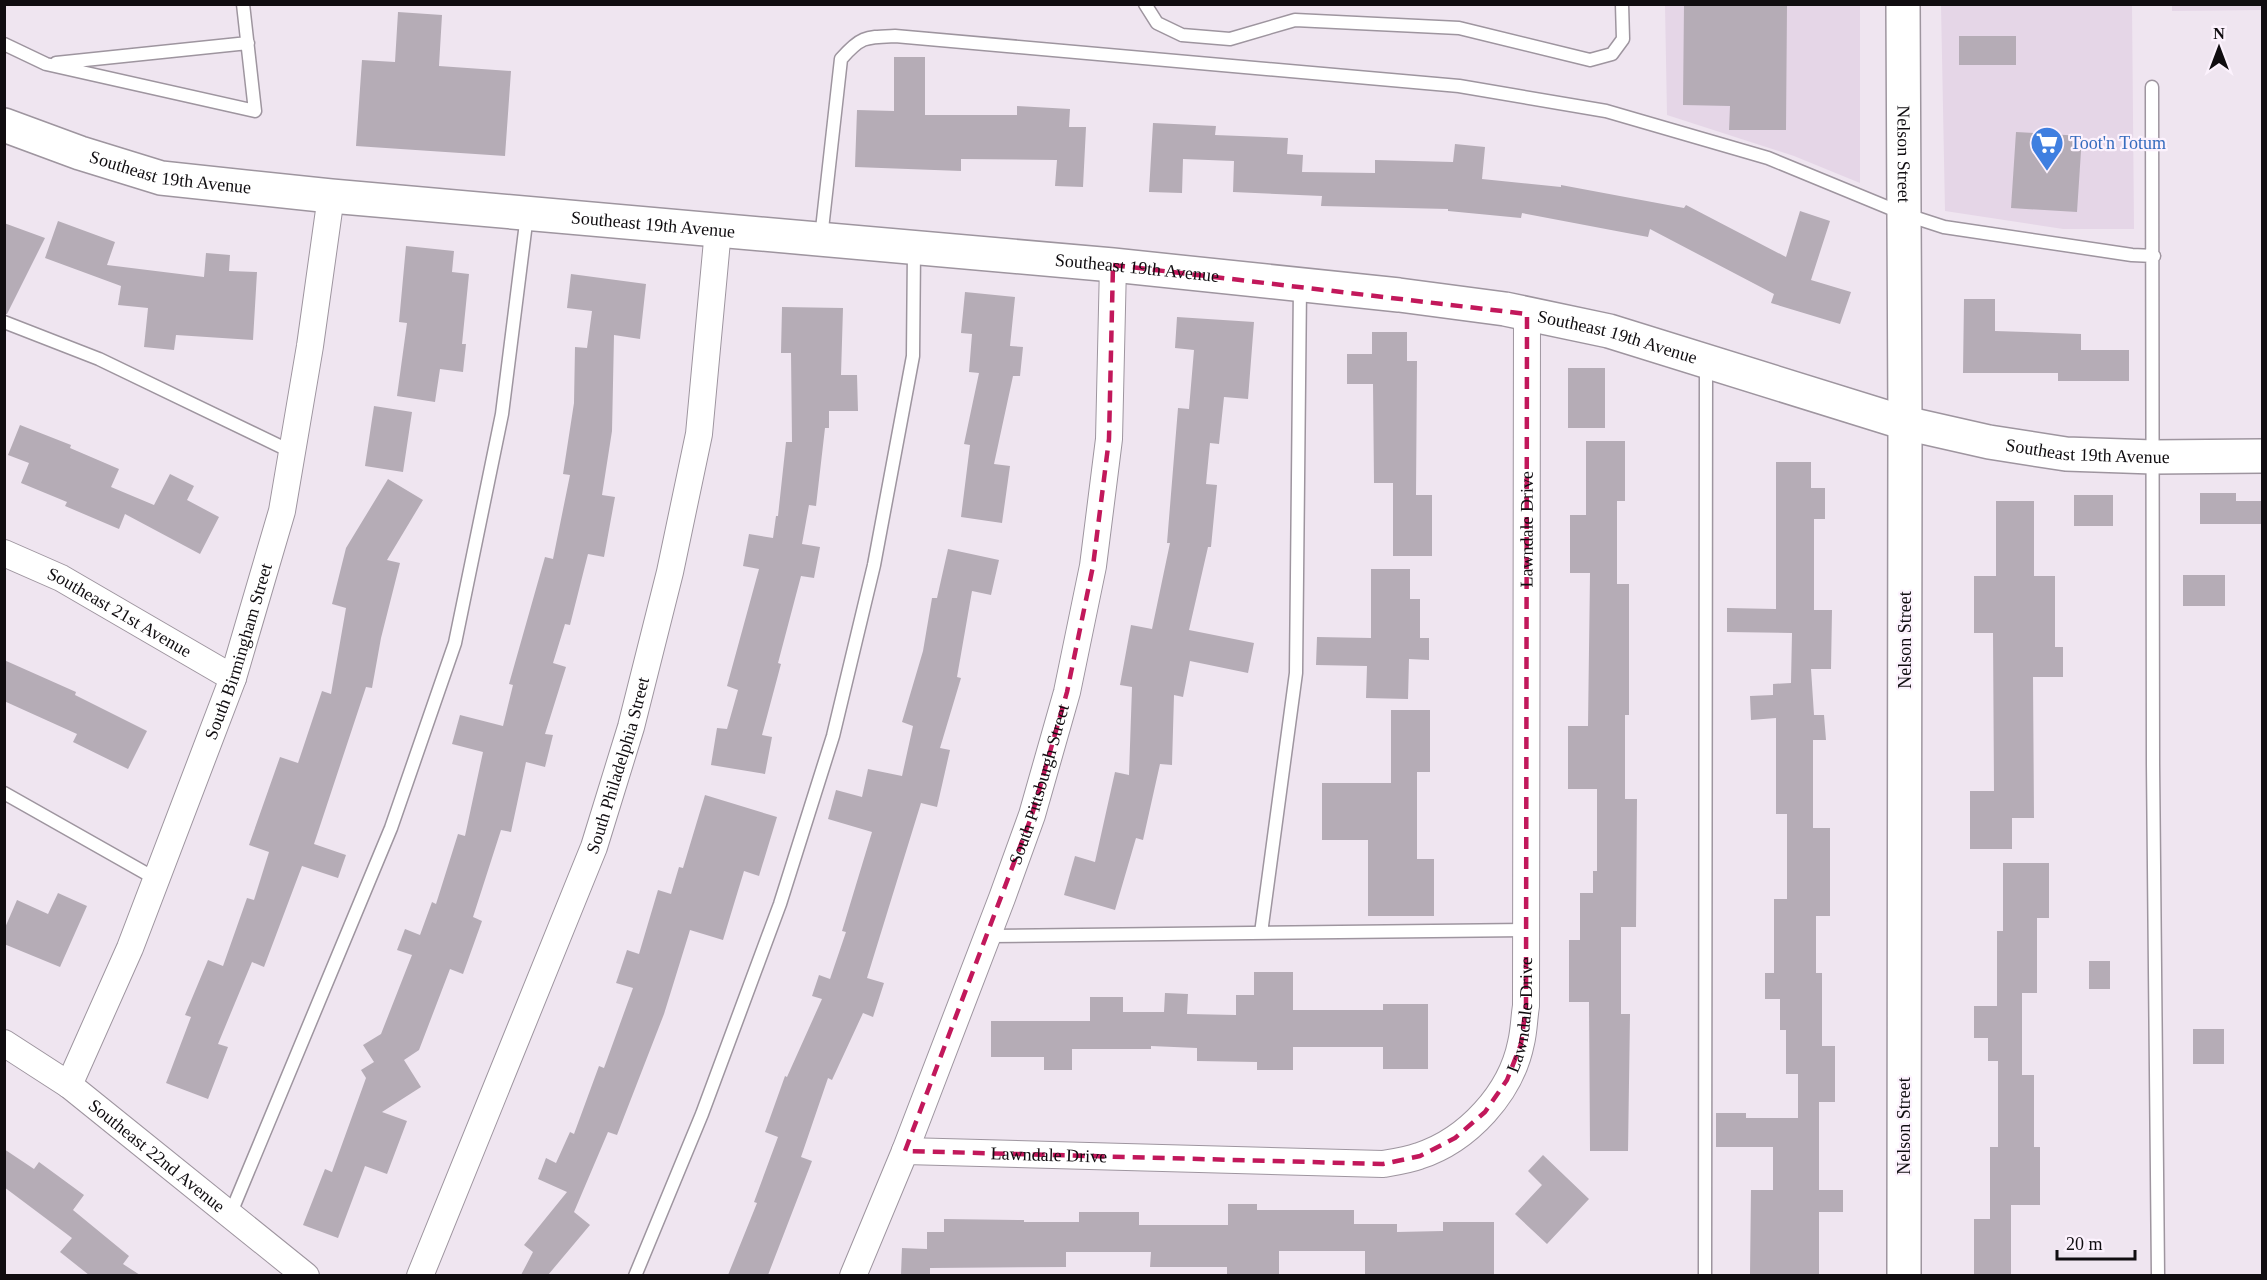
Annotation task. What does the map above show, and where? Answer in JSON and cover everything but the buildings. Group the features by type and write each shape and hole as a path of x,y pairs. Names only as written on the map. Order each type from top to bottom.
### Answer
{"street":[{"name":"Nelson Street","path":"1903,4 1904,1275"},
{"name":"Southeast 19th Avenue","path":"4,125 80,153 162,178 527,214 1113,265 1411,297 1527,314 1609,331 1905,423 1989,442 2066,454 2153,457 2262,456"},
{"name":"South Birmingham Street","path":"69,1085 129,948 233,678 282,511 310,346 331,196"},
{"name":"South Philadelphia Street","path":"420,1275 594,847 631,727 670,572 699,434 718,231"},
{"name":"South Pittsburgh Street","path":"853,1275 905,1151 988,936 1032,815 1064,703 1093,567 1109,439 1113,265"},
{"name":"Lawndale Drive","path":"905,1151 1383,1164 1420,1156 1455,1138 1485,1113 1507,1080 1521,1044 1526,1006 1527,314"},
{"name":"Southeast 21st Avenue","path":"4,553 61,578 233,678"},
{"name":"Southeast 22nd Avenue","path":"4,1043 69,1085 306,1275"}],"lane":[{"path":"4,44 46,64 255,111 243,4"},
{"path":"1145,4 1157,23 1182,35 1230,39 1295,20 1459,28 1590,60 1612,54 1623,39 1622,4"},
{"path":"821,240 841,59 856,42 870,37 896,36 1458,86 1606,111 1768,158 1904,214 1944,227 2132,255 2154,256"},
{"path":"46,64 248,43"},
{"path":"2152,87 2153,764 2158,1275"},
{"path":"230,1215 391,828 455,643 502,414 527,214"},
{"path":"635,1275 702,1114 780,904 833,736 874,565 913,356 914,248"},
{"path":"1261,933 1296,673 1300,285"},
{"path":"4,322 99,359 292,452"},
{"path":"1705,1275 1706,362"},
{"path":"4,793 156,879"},
{"path":"988,936 1526,930"}],"highlighted area":[{"path":"1113,265 1527,314 1526,1006 1521,1044 1507,1080 1485,1112 1455,1138 1420,1156 1383,1164 905,1151 1032,815 1067,692 1093,566 1109,439"}],"shaded area":[{"path":"1665,5 1860,5 1860,183 1794,156 1667,115"},
{"name":"Toot'n Totum","path":"1941,5 2132,5 2134,229 2063,229 1945,211"},
{"path":"2172,5 2262,5 2262,10 2172,11"}],"place":[{"name":"Toot'n Totum","path":"2047,172"}]}
